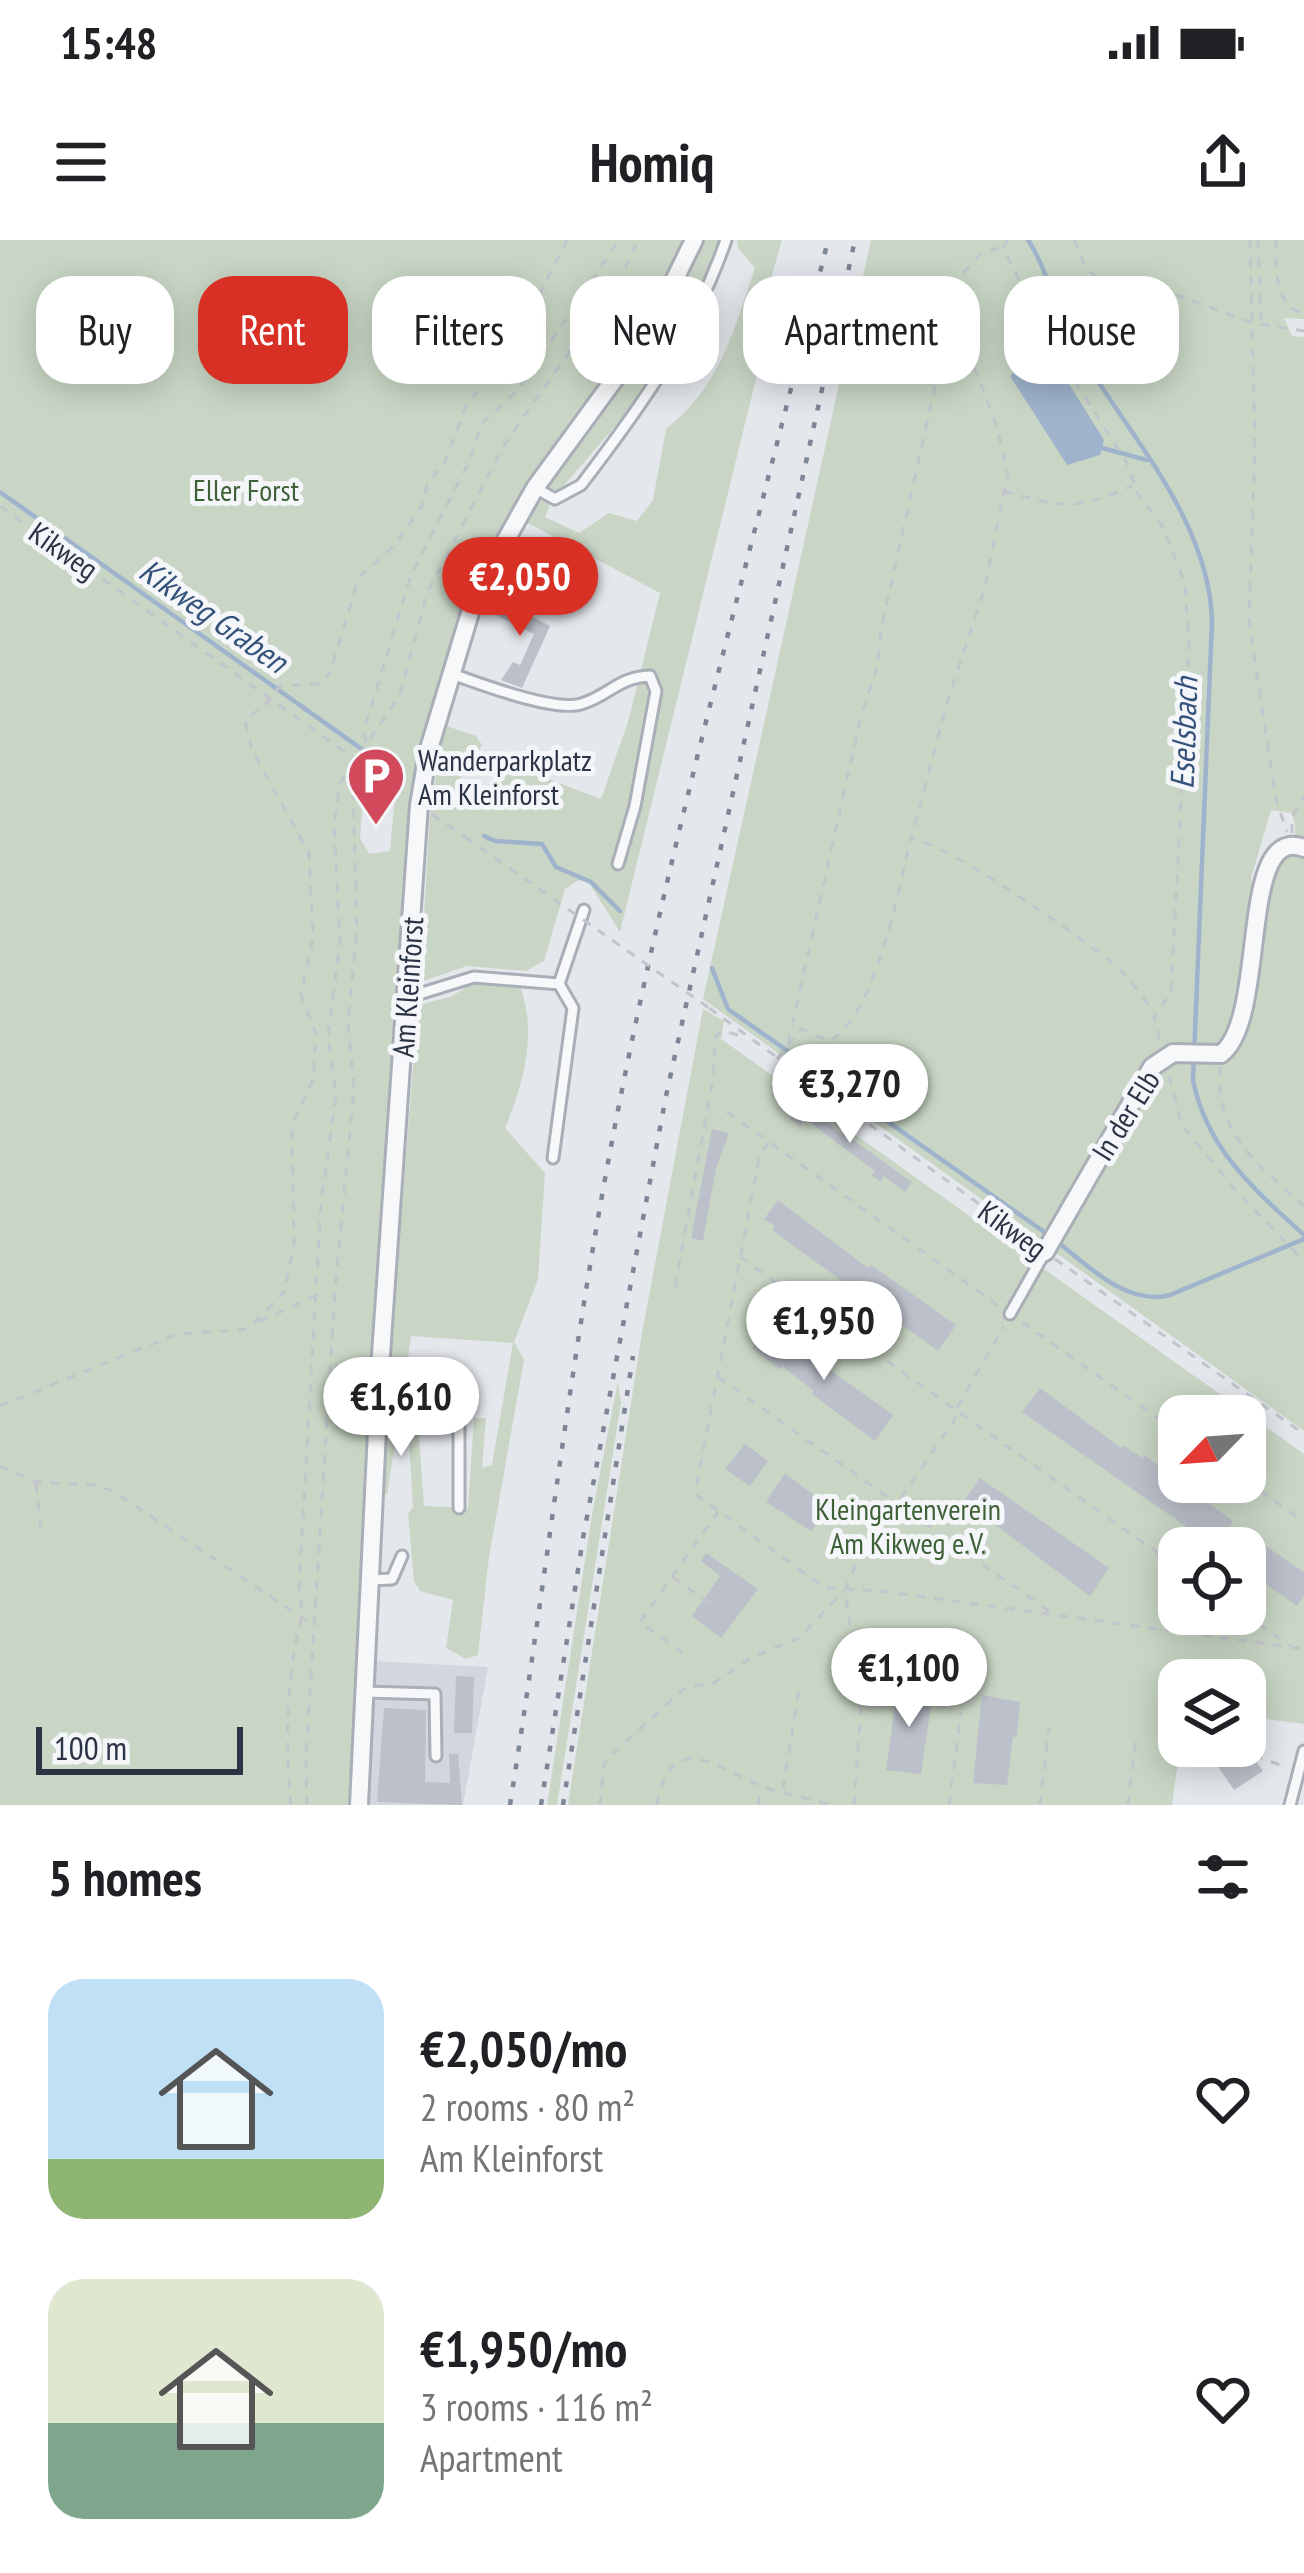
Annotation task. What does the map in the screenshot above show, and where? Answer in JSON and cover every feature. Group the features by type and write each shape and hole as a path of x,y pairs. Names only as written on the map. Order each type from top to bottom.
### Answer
{"street":[{"name":"Am Kleinforst","path":"358,1805 380,1369 428,752 476,593 535,488 649,332 694,240"},
{"path":"1216,1054 1232,1045 1242,1026 1263,875 1274,854 1298,846"},
{"name":"In der Elb","path":"1050,1244 1143,1080 1167,1056 1216,1054"}],"lane":[{"path":"535,488 555,499 581,485 683,341 726,240"},
{"path":"450,674 550,702 578,705 629,677 650,676 656,691 635,806 618,864"},
{"path":"553,1158 573,1008 559,984 584,910"},
{"path":"406,998 474,977 559,984"},
{"name":"In der Elb","path":"1010,1314 1050,1244"},
{"path":"380,1369 431,1364 453,1378 459,1414 459,1508"},
{"path":"369,1580 392,1579 402,1556"},
{"path":"365,1692 435,1694 436,1756"},
{"path":"1290,1805 1304,1751"}],"path":[{"path":"252,1325 284,1292 294,1245 292,1125 313,1080 316,1034 301,995 313,938 309,853 252,750 245,720 280,686 321,684 330,673 358,578 395,545 423,504 427,485 445,460 466,406 498,366 509,322 540,293 567,240"},
{"path":"366,744 364,730 410,578 470,460 482,423 518,390 619,240"},
{"path":"291,1805 294,1651 304,1620 299,1587 314,1296 336,1096 328,1036 340,942 334,827 340,783 400,695 427,593 506,442 620,280 638,240"},
{"path":"961,276 980,254 1003,247 1007,240"},
{"path":"1074,240 1085,266 1098,279 1190,297 1261,326 1304,331"},
{"path":"1250,240 1255,498 1249,623 1276,800 1298,846"},
{"path":"1258,240 1261,326"},
{"path":"1276,240 1280,295 1290,309 1304,314"},
{"path":"1003,247 1045,334 1127,463 1134,485 1168,536 1181,568 1189,606 1171,992 1154,1021 1182,1125 1304,1261"},
{"path":"779,1057 801,1029 829,1041 839,1036 859,1009 884,948 947,703 984,591 1008,473 980,382"},
{"path":"788,1044 861,716 881,654 881,630 934,384"},
{"path":"1004,490 1055,505 1092,504 1134,485"},
{"name":"Kikweg","path":"0,506 273,694 424,809 746,1037 1050,1244 1304,1435"},
{"path":"308,1805 335,1290 354,1089 349,1024 357,946 353,787 358,760"},
{"path":"353,787 381,793"},
{"path":"1298,846 1292,817 1304,796"},
{"path":"911,839 979,872 1114,964 1156,1014"},
{"path":"675,1287 712,1084 716,1035 724,1031 746,1037"},
{"path":"1216,1054 1218,1091 1238,1146 1304,1206"},
{"path":"727,1112 1158,1418"},
{"path":"768,1143 760,1154 695,1494 825,1588 1304,1649"},
{"path":"739,1256 1158,1553"},
{"path":"0,1406 177,1334 242,1330 314,1296"},
{"path":"599,1805 608,1758 668,1703 691,1684 714,1683 752,1657 800,1638 845,1590 856,1564 955,1420 956,1410 1010,1314"},
{"path":"716,1376 1054,1616"},
{"path":"0,1466 36,1482 94,1485 113,1492 314,1626"},
{"path":"36,1482 40,1527"},
{"path":"1266,1495 1304,1522"},
{"path":"683,1653 640,1622 719,1511"},
{"path":"673,1577 714,1606"},
{"path":"845,1590 861,1706 854,1805"},
{"path":"1266,1629 1292,1647"},
{"path":"782,1790 799,1689"},
{"path":"949,1805 961,1712"},
{"path":"1040,1805 1049,1728"},
{"path":"1128,1805 1136,1738"},
{"path":"657,1805 664,1775 690,1758 706,1759 761,1786 832,1805"},
{"path":"1266,1760 1298,1772"},
{"path":"758,1805 761,1786"}],"shaded area":[{"path":"372,1661 488,1667 463,1805 364,1805"}],"green space":[{"name":"Eller Forst","path":"0,240 692,240 676,276 570,276 570,384 607,384 473,590 424,751 352,1805 0,1805","holes":["364,786 395,795 390,851 369,854 360,838"]},
{"path":"701,240 720,240 708,276 684,276"},
{"path":"737,240 782,240 772,276 752,276 755,268"},
{"path":"871,240 1304,240 1304,319 1284,318 1292,336 1304,337 1304,843 1295,841 1291,813 1271,810 1251,878 1253,888 1258,889 1232,1047 1262,891 1278,853 1304,854 1304,1431 1266,1404 1266,1395 1254,1395 703,999 839,384 980,384 980,276 863,276"},
{"path":"743,305 743,384 755,384 620,932 589,883 579,880 565,889 544,961 526,971 467,966 420,982 430,815 444,725 476,736 482,745 460,778 474,794 514,766 601,799 628,722 660,593 524,521 618,384 652,384 553,498 545,517 579,533 609,513 637,521 653,500 666,429 708,384 719,384 719,364"},
{"path":"478,981 519,983 528,1038 518,1093 505,1128 545,1173 538,1279 514,1342 524,1360 489,1557 478,1655 466,1659 446,1648 453,1600 420,1591 414,1581 408,1514 413,1507 409,1441 395,1443 387,1495 379,1493 418,1005 450,997","holes":["411,1336 513,1343 492,1465 482,1468 486,1418 474,1418 468,1508 424,1506 415,1382 406,1372"]},
{"name":"Kleingartenverein Am Kikweg e.V.","path":"703,1009 724,1021 721,1039 1221,1395 1158,1395 1158,1503 1266,1503 1266,1427 1304,1454 1304,1724 1266,1719 1266,1659 1158,1659 1158,1767 1177,1767 1172,1805 568,1805 642,1333"},
{"path":"618,1381 621,1403 557,1805 547,1805 593,1509"}],"water":[{"path":"1015,384 1069,384 1104,440 1100,455 1067,465"}],"building":[{"path":"491,596 550,626 522,688 501,680 513,662 520,665 534,634 484,609"},
{"path":"804,1099 841,1135 912,1182 905,1192 884,1176 881,1182 871,1175 875,1171 805,1119 800,1126 790,1119"},
{"path":"712,1129 729,1133 716,1168 703,1241 691,1238"},
{"path":"778,1200 868,1268 871,1265 956,1325 938,1351 772,1230 775,1226 764,1219"},
{"path":"768,1325 893,1415 875,1441 782,1366 780,1369 752,1348"},
{"path":"1040,1388 1121,1448 1158,1465 1158,1503 1209,1503 1233,1521 1229,1527 1187,1527 1022,1412"},
{"path":"745,1444 768,1461 750,1486 725,1469"},
{"path":"785,1473 831,1508 811,1531 766,1502"},
{"path":"980,1478 1109,1568 1090,1596 964,1501"},
{"path":"1266,1546 1304,1572 1304,1596 1297,1606 1266,1584"},
{"path":"706,1553 758,1589 721,1638 692,1616 720,1576 701,1561"},
{"path":"456,1676 474,1677 472,1733 454,1733"},
{"path":"898,1684 933,1691 921,1774 886,1770"},
{"path":"982,1695 1020,1702 1007,1785 973,1783"},
{"path":"384,1708 426,1710 425,1782 450,1783 449,1754 458,1754 462,1805 377,1802"},
{"path":"1218,1767 1260,1767 1263,1771 1234,1790"}],"waterway":[{"name":"Eselsbach","path":"1028,240 1069,334 1179,508 1207,583 1212,622 1193,1080 1221,1148 1304,1235"},
{"path":"1102,448 1147,460"},
{"name":"Kikweg Graben","path":"0,492 401,777"},
{"name":"Kikweg Graben","path":"484,836 542,844 556,867 591,882 620,911"},
{"name":"Kikweg Graben","path":"712,968 728,1009 1050,1236"},
{"name":"Kikweg Graben","path":"1059,1243 1110,1282 1154,1297 1170,1295 1304,1239"}],"railway":[{"path":"510,1805 574,1367 641,996 828,240"},
{"path":"541,1805 583,1538 666,1096 855,240"},
{"path":"563,1805 633,1356"}],"place":[{"name":"Wanderparkplatz Am Kleinforst","path":"376,827"}]}
